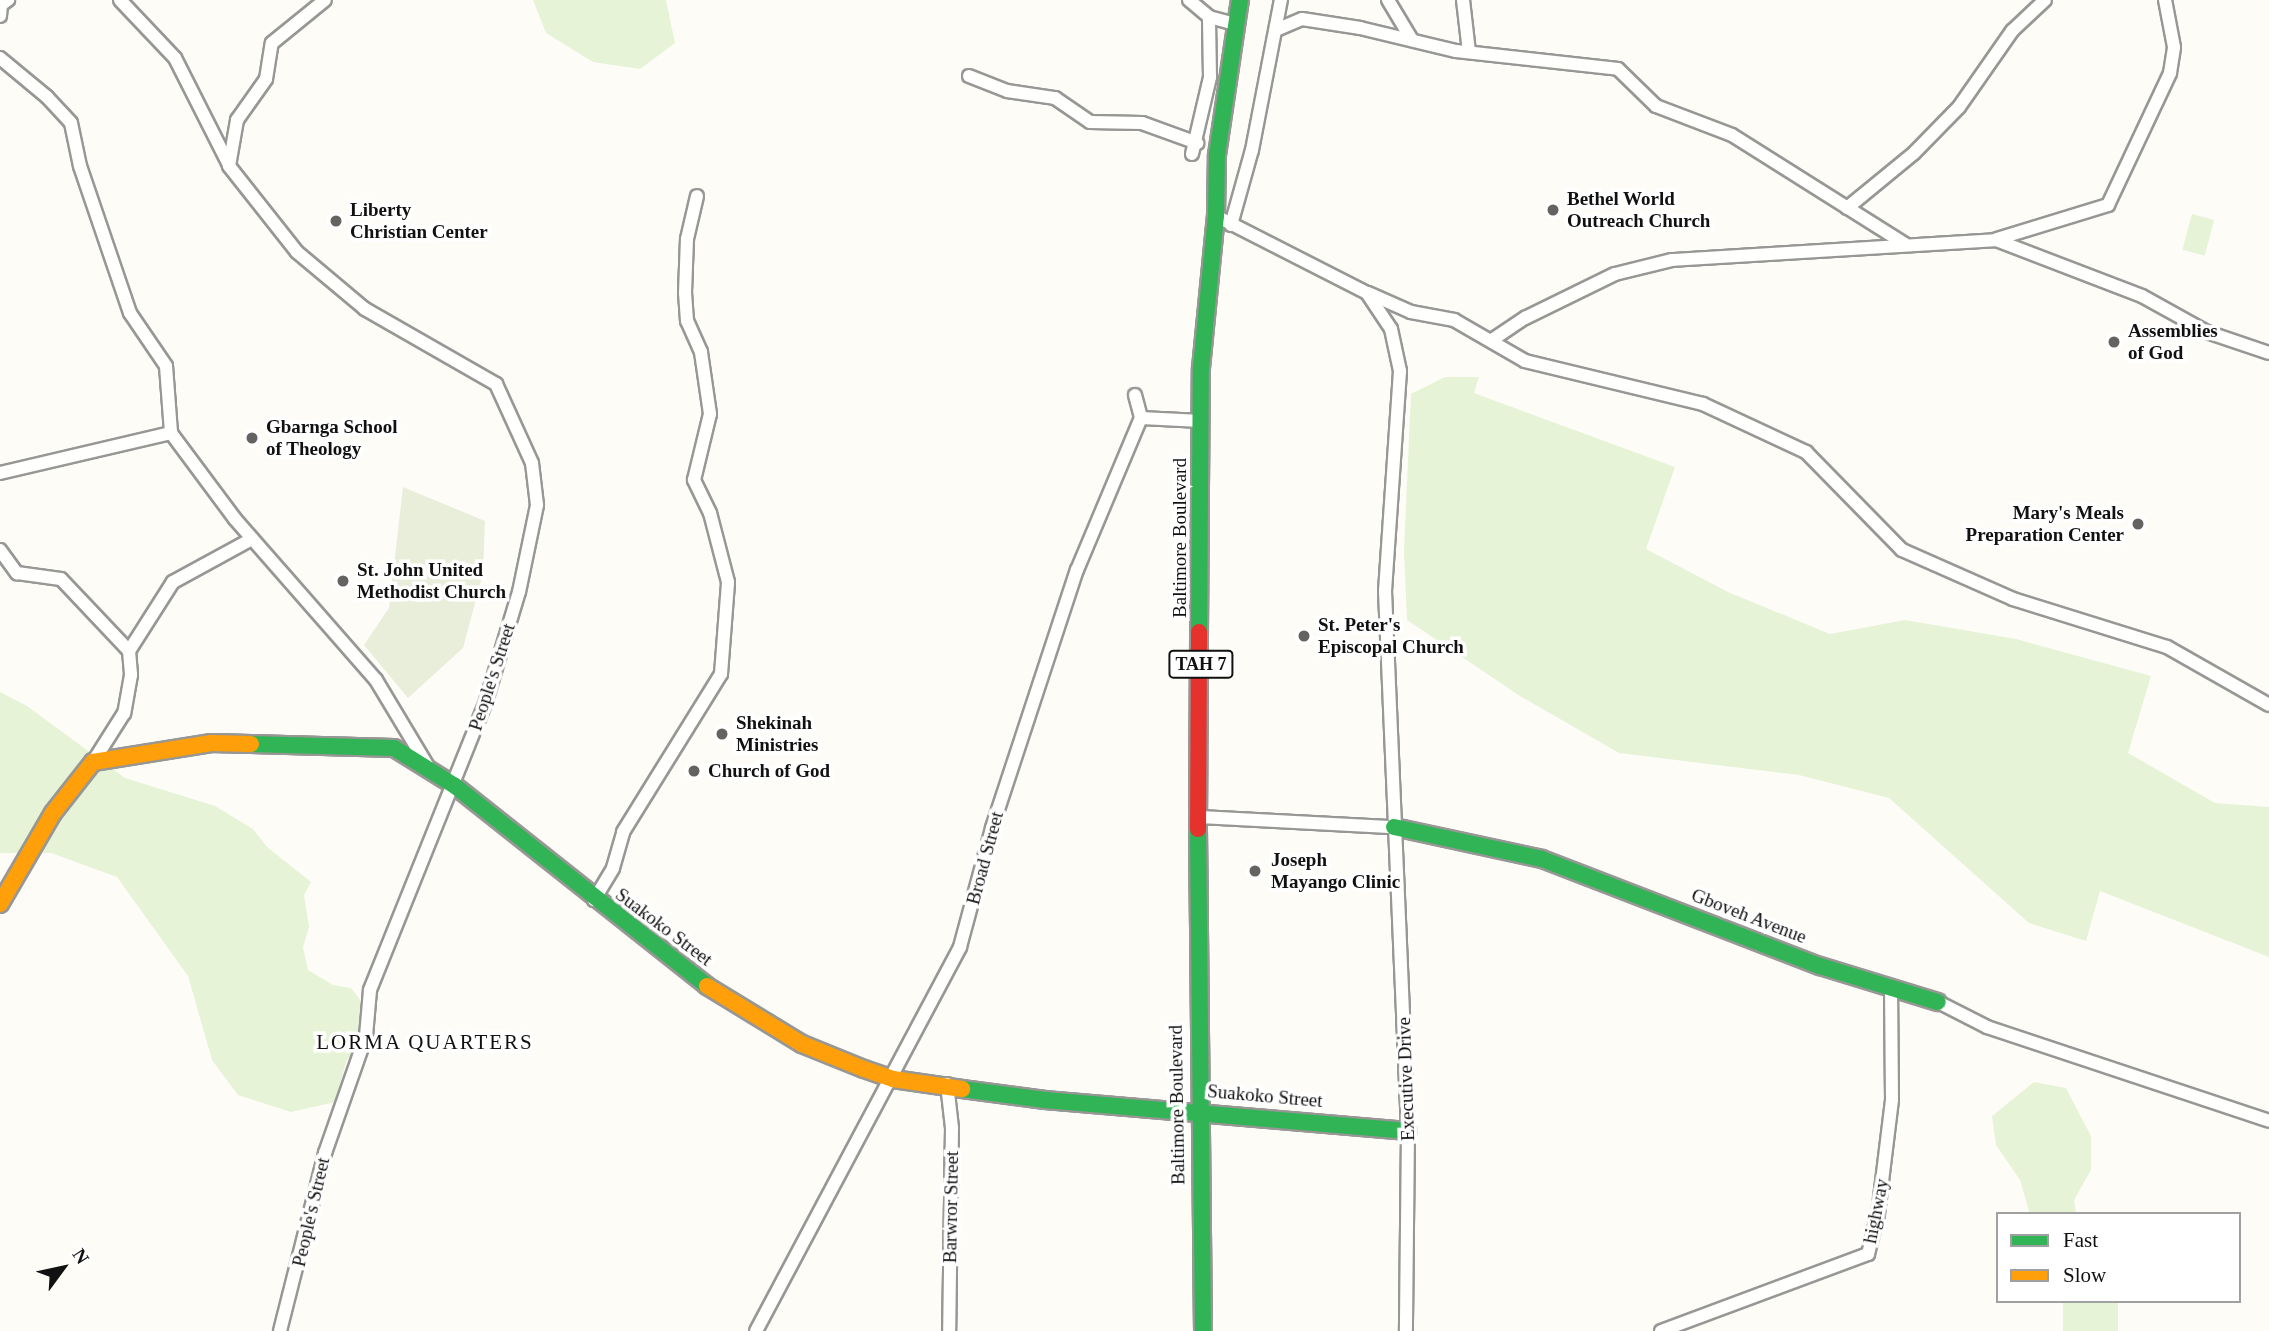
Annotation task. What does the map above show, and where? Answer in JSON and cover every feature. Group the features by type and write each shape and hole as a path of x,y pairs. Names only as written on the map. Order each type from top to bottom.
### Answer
{"main road":[{"name":"Baltimore Boulevard","path":"1203,1331 1198,1111 1201,368 1216,216 1217,155 1240,0"},
{"name":"Suakoko Street","path":"93,762 211,743 297,743 394,748 427,765 455,786 594,900 722,998 802,1044 893,1079 947,1084 1045,1100 1408,1131"},
{"path":"0,905 53,813 93,762"},
{"name":"Gboveh Avenue","path":"1394,827 1542,859 1819,966 1938,1002"}],"street":[{"path":"0,16 1,5 9,0"},
{"name":"People's Street","path":"120,0 175,58 229,166 298,252 365,309 496,384 532,463 537,505 519,592 455,786 370,990 366,1036 325,1153 280,1331"},
{"path":"229,166 237,120 266,79 272,43 325,0"},
{"path":"1189,0 1209,17 1236,24"},
{"path":"1231,225 1252,150 1281,0"},
{"path":"1388,0 1412,40"},
{"path":"1463,0 1469,52"},
{"path":"1847,208 1914,153 1959,107 2012,31 2045,0"},
{"path":"1492,340 1525,318 1615,274 1661,263 1906,244 1996,240 2108,205 2170,73 2174,47 2165,0"},
{"path":"970,76 1007,91 1055,98 1090,122 1142,123 1195,149 1210,77 1209,17"},
{"path":"1276,30 1302,19 1469,52 1618,69 1656,106 1732,135 1906,244"},
{"path":"0,58 47,97 71,123 80,166 130,313 166,366 171,433 252,539 376,680 427,765"},
{"path":"594,900 613,868 623,832 721,674 728,582 710,513 694,480 710,414 701,352 687,321 685,293 687,239 697,196"},
{"path":"1216,216 1367,293 1411,312 1454,320 1525,361 1703,404 1806,452 1902,550 2014,599 2166,648 2269,705"},
{"path":"1996,240 2142,296 2207,332 2269,353"},
{"name":"Executive Drive","path":"1367,293 1391,329 1400,371 1385,591 1408,1131 1406,1331"},
{"path":"1135,395 1141,418 1201,421"},
{"name":"Broad Street","path":"756,1331 893,1079 960,947 992,828 1077,570 1141,418"},
{"path":"0,473 171,433"},
{"path":"93,762 124,713 131,675 129,652 173,582 252,539"},
{"path":"0,550 17,573 61,579 129,652"},
{"name":"Gboveh Avenue","path":"1200,817 1394,827"},
{"name":"highway","path":"1661,1331 1868,1254 1878,1214 1892,1100 1891,989"},
{"name":"Gboveh Avenue","path":"1938,1002 1987,1027 2269,1121"},
{"name":"Barwror Street","path":"947,1084 952,1128 949,1331"}],"green space":[{"path":"533,0 666,0 675,43 640,69 593,62 546,33"},
{"path":"2192,214 2214,220 2205,256 2182,250"},
{"path":"1445,377 1479,377 1474,393 1675,467 1646,549 1728,592 1830,634 1905,620 2016,639 2151,676 2128,753 2215,803 2269,807 2269,957 2100,891 2086,941 2029,923 1889,798 1799,775 1619,753 1520,696 1407,620 1404,550 1411,394"},
{"path":"403,487 485,521 483,573 463,648 408,698 364,645 389,608"},
{"path":"0,692 27,706 125,778 215,806 253,829 267,847 311,882 304,895 309,927 303,947 308,970 333,985 351,988 363,1004 364,1036 346,1062 335,1102 291,1112 238,1095 212,1060 188,976 117,877 51,853 0,853"},
{"path":"2034,1082 2066,1088 2091,1136 2091,1170 2074,1200 2076,1212 2029,1212 2020,1180 1996,1145 1992,1116"},
{"path":"2063,1303 2118,1303 2118,1331 2063,1331"}],"traffic: fast":[{"path":"1199,632 1201,368 1216,216 1217,155 1240,0"},
{"path":"251,744 394,748 455,786 707,986"},
{"path":"1394,827 1542,859 1820,966 1938,1002"},
{"path":"1198,829 1203,1331"},
{"path":"962,1089 1045,1100 1408,1131"}],"traffic: slow":[{"path":"0,904 53,813 93,762 211,743 251,744"},
{"path":"707,986 802,1044 893,1079 962,1089"}],"traffic: jam":[{"path":"1198,829 1199,632"}],"place":[{"name":"Bethel World Outreach Church","path":"1553,210"},
{"name":"Liberty Christian Center","path":"336,221"},
{"name":"Assemblies of God","path":"2114,342"},
{"name":"Gbarnga School of Theology","path":"252,438"},
{"name":"Mary's Meals Preparation Center","path":"2138,524"},
{"name":"St. John United Methodist Church","path":"343,581"},
{"name":"St. Peter's Episcopal Church","path":"1304,636"},
{"name":"Shekinah Ministries","path":"722,734"},
{"name":"Church of God","path":"694,771"},
{"name":"Joseph Mayango Clinic","path":"1255,871"}],"district":[{"name":"LORMA QUARTERS","path":"425,1042"}]}
